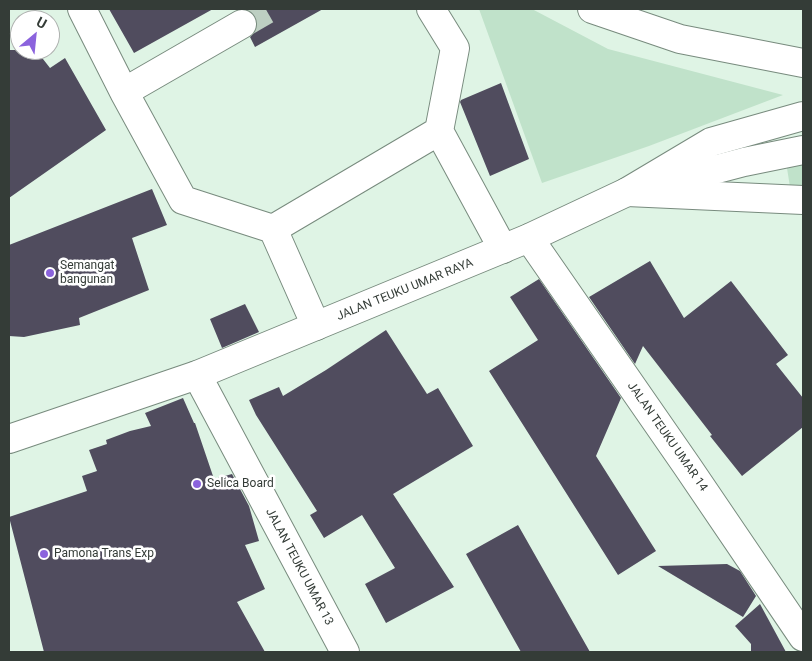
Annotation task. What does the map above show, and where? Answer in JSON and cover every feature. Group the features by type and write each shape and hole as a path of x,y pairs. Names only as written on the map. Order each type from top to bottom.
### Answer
{"main road":[{"path":"82,9 124,92 183,200 273,229 316,326"},
{"path":"431,9 455,48 439,131 503,250"},
{"path":"592,9 680,39 803,63"},
{"path":"124,92 242,24"},
{"path":"627,192 711,142 803,116"},
{"path":"273,229 439,131"},
{"name":"JALAN TEUKU UMAR RAYA","path":"9,439 197,375 503,250 627,192 744,162 803,150"},
{"path":"627,192 803,200"},
{"name":"JALAN TEUKU UMAR 14","path":"529,238 803,637"},
{"name":"JALAN TEUKU UMAR 13","path":"197,375 345,652"}],"green space":[{"path":"479,9 532,9 608,49 783,95 649,146 542,183"},
{"path":"803,160 803,188 790,187 786,162"}],"building":[{"path":"109,9 213,9 134,53"},
{"path":"244,9 323,9 255,47 250,37 256,31 258,24 256,17 250,11"},
{"path":"9,50 10,60 44,60 50,68 65,58 106,130 9,198"},
{"path":"501,83 529,159 490,176 460,102"},
{"path":"152,189 167,225 132,238 149,290 79,318 80,325 24,337 9,336 9,245"},
{"path":"650,261 684,318 731,281 788,355 776,364 803,398 803,427 742,476 643,346 635,364 589,297"},
{"path":"539,279 621,398 596,456 656,551 618,575 489,371 538,340 510,297"},
{"path":"245,304 259,332 222,348 210,319"},
{"path":"386,330 427,394 438,388 473,446 393,494 454,587 386,623 365,584 395,568 362,515 324,538 310,515 317,511 256,415 249,400 279,387 283,396"},
{"path":"183,398 195,423 214,479 232,474 249,506 259,541 245,545 265,589 237,602 265,652 44,652 9,517 87,491 82,476 97,471 89,450 107,444 106,440 151,426 145,413"},
{"path":"518,525 590,652 521,652 466,554"},
{"path":"727,564 740,571 756,596 743,617 658,566"},
{"path":"760,604 786,652 751,652 751,644 735,626"}],"tunnel":[{"path":"242,24 268,9"}],"place":[{"name":"Semangat bangunan","path":"50,273"},
{"name":"Selica Board","path":"197,484"},
{"name":"Pamona Trans Exp","path":"44,554"}]}
